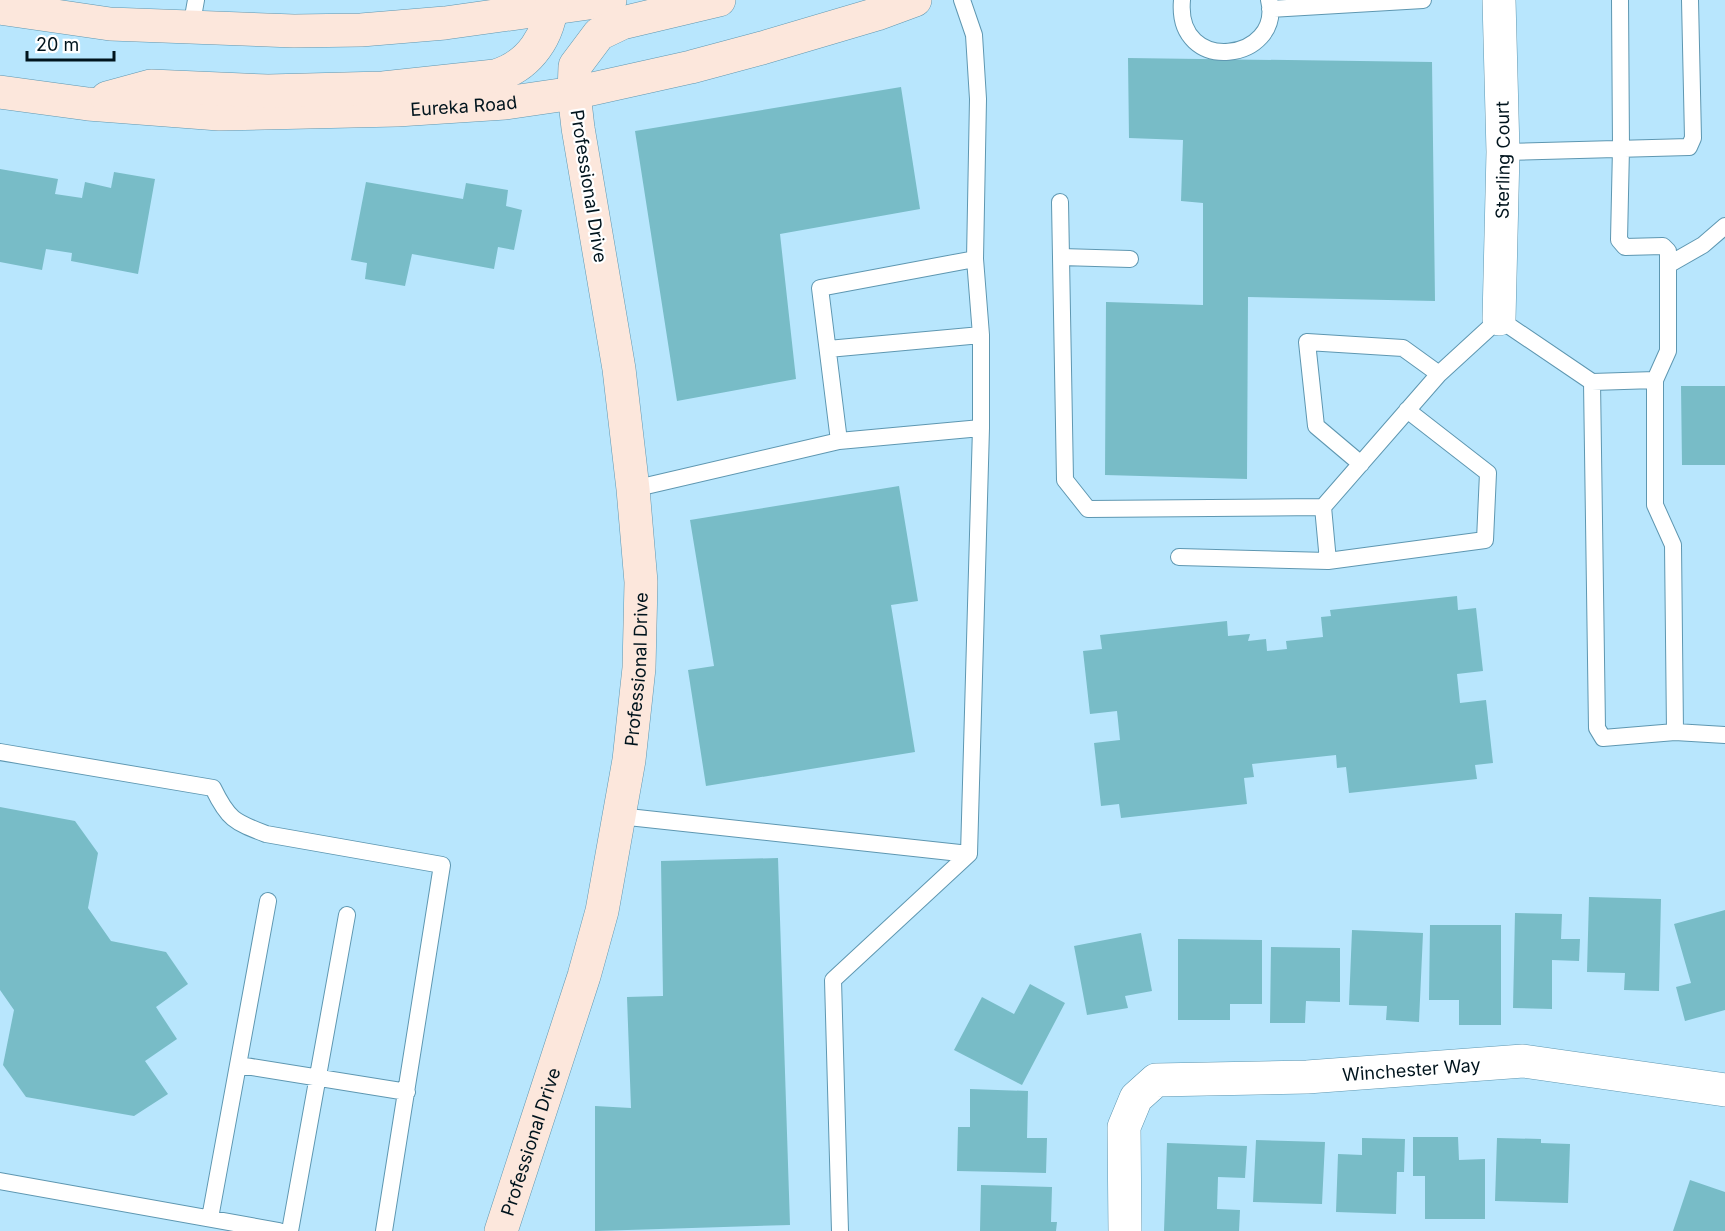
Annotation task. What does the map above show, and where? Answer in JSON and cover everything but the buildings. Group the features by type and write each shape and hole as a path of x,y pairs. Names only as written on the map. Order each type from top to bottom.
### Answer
{"main road":[{"path":"0,8 110,24 194,14 294,31 361,30 445,23 552,4 610,0"},
{"name":"Professional Drive","path":"501,1231 584,976 602,911 629,760 639,668 641,582 633,489 619,369 574,93 575,66 599,34 622,23 718,0"},
{"name":"Eureka Road","path":"0,92 88,104 219,114 397,110 484,104 574,93 691,67 877,14 915,0"},
{"path":"88,104 151,86 268,91 383,88 495,76 512,71 529,56 548,28 552,4"}],"street":[{"name":"Sterling Court","path":"1499,319 1503,152 1500,0"},
{"name":"Winchester Way","path":"1125,1231 1124,1127 1136,1098 1156,1080 1307,1077 1523,1061 1725,1090"}],"lane":[{"path":"840,1231 833,980 969,854 981,428 981,335 975,259 977,77 974,35 962,0"},
{"path":"1182,0 1181,13 1186,30 1197,44 1213,52 1230,53 1247,48 1261,37 1269,21 1270,5 1424,0"},
{"path":"1620,0 1619,240 1625,248 1663,246 1668,252 1668,351 1655,380 1655,505 1673,545 1675,732"},
{"path":"1503,152 1689,147 1693,138 1690,0"},
{"path":"1060,202 1065,480 1088,509 1323,507"},
{"path":"1668,265 1704,245 1725,226"},
{"path":"1061,257 1130,259"},
{"path":"839,441 820,288 975,259"},
{"path":"1328,561 1323,507 1438,374 1499,319 1592,382 1655,380"},
{"path":"828,350 981,335"},
{"path":"1361,464 1316,426 1307,342 1403,348 1438,374"},
{"path":"1592,382 1597,728 1603,738 1675,732 1725,735"},
{"path":"1179,557 1328,561 1485,540 1488,473 1407,410"},
{"path":"633,489 839,441 981,428"},
{"path":"0,752 213,788 224,811 243,826 266,834 442,865 384,1231"},
{"path":"619,816 969,854"},
{"path":"210,1218 268,901"},
{"path":"290,1231 347,915"},
{"path":"239,1065 407,1092"},
{"path":"0,1181 279,1231"}]}
